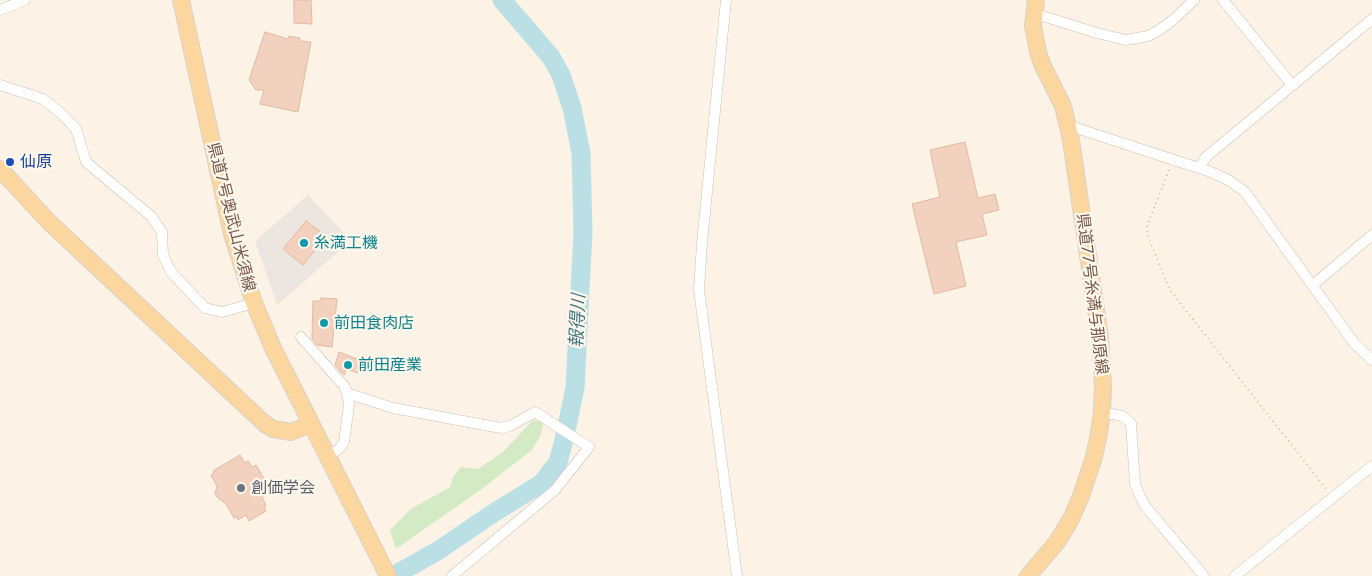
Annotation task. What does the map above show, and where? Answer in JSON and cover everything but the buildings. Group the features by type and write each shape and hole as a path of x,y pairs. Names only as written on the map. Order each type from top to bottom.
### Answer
{"main road":[{"name":"県道7号奥武山米須線","path":"182,0 232,234 254,303 273,348 388,576"},
{"name":"県道77号糸満与那原線","path":"1028,576 1057,542 1074,511 1091,466 1102,412 1102,353 1069,130 1063,106 1038,52 1033,26 1034,6"},
{"path":"0,169 49,222 265,424 291,432 311,424"}],"street":[{"path":"0,10 25,0"},
{"path":"726,0 699,290 737,576"},
{"path":"1034,6 1097,33 1126,40 1148,36 1158,31 1174,20 1194,0"},
{"path":"1223,0 1292,85"},
{"path":"1199,168 1206,156 1372,19"},
{"path":"0,85 43,99 62,114 76,129 86,162 150,216 162,232 163,255 171,272 205,308 222,312 254,303"},
{"path":"1069,130 1076,128 1199,168 1230,181 1245,192 1354,343 1372,360"},
{"path":"1313,285 1372,235"},
{"path":"301,337 344,386 347,394 349,405 344,442 339,449 328,456"},
{"path":"347,394 393,408 501,428 510,426 535,412 589,447 554,490 452,576"},
{"path":"1102,412 1122,416 1131,422 1135,484 1140,496 1146,507 1204,576"},
{"path":"1235,576 1372,466"}],"path":[{"path":"1173,159 1147,226 1149,239 1170,290 1333,498"}],"shaded area":[{"path":"308,195 344,233 338,252 277,305 255,241"}],"green space":[{"path":"533,420 544,422 540,436 532,450 483,488 396,549 390,530 411,509 450,487 453,477 461,467 478,469 503,452"}],"waterway":[{"name":"報得川","path":"393,576 439,550 542,483 558,462 575,388 583,232 581,153 572,108 561,75 551,57 502,0"}],"place":[{"name":"仙原","path":"10,162"},
{"name":"糸満工機","path":"304,243"},
{"name":"前田食肉店","path":"324,323"},
{"name":"前田産業","path":"348,365"},
{"name":"創価学会","path":"241,488"}]}
